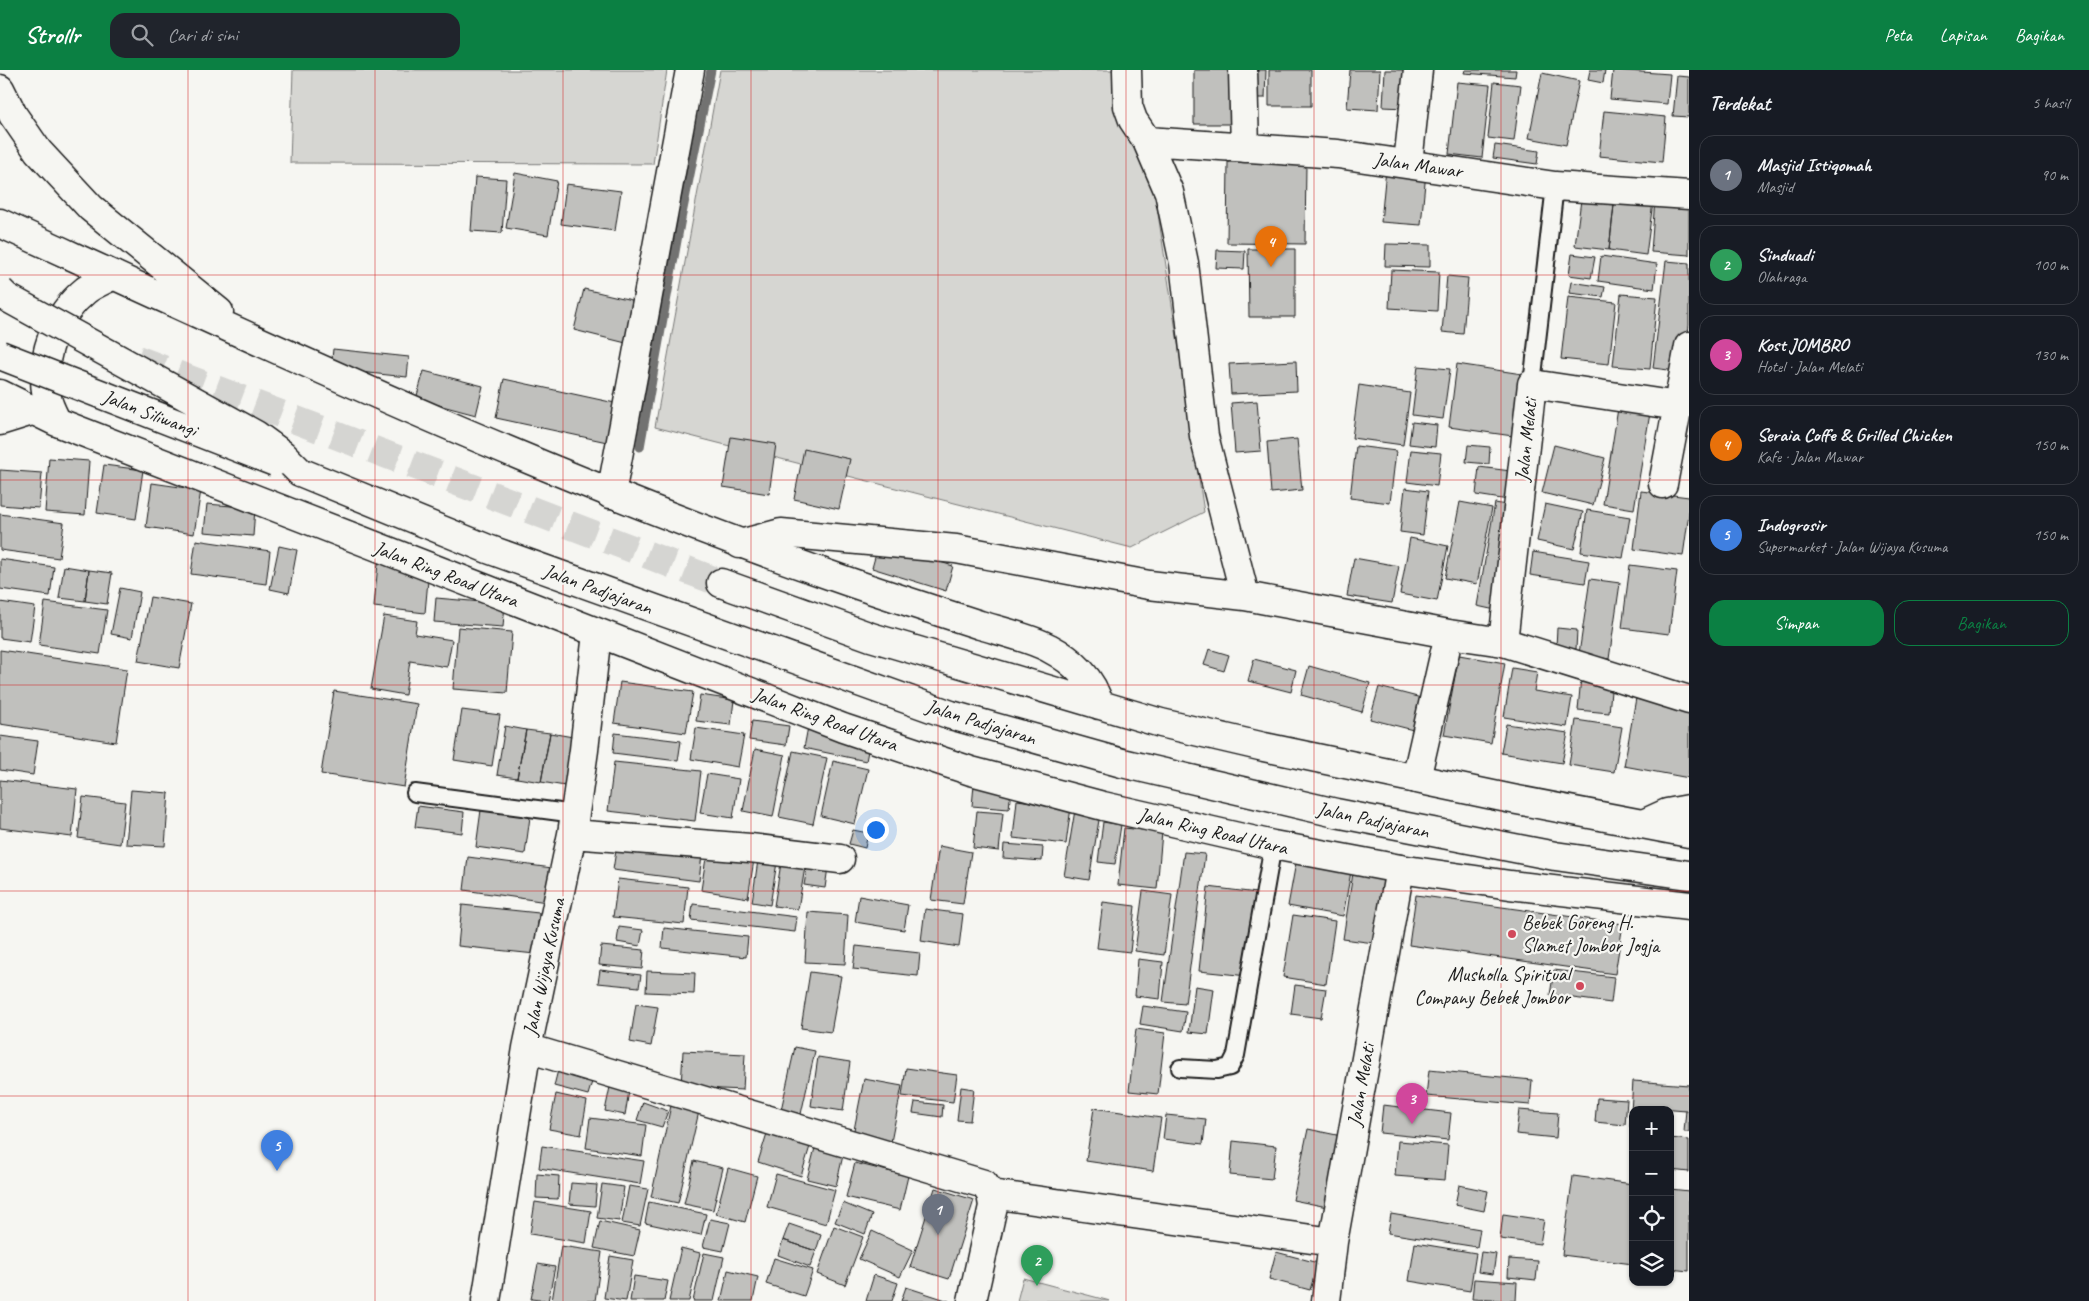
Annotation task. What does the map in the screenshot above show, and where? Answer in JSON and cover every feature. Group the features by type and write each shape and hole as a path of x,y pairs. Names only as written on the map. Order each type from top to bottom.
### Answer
{"main road":[{"path":"610,494 690,70"},
{"path":"1128,70 1128,106 1133,120 1147,141 1169,192 1184,263 1204,436 1245,596"},
{"path":"1243,70 1245,148"},
{"path":"1408,163 1418,70"},
{"path":"0,89 13,115 38,152 91,208 249,337"},
{"name":"Jalan Mawar","path":"1147,141 1338,154 1555,186 1689,195"},
{"path":"0,223 249,337 610,494 740,544 891,596 1047,646 1078,668 1096,691 1099,705"},
{"path":"56,422 47,398 45,368 51,338 66,312 87,290 113,275"},
{"path":"0,290 6,297 256,435 282,454 300,472"},
{"path":"1664,484 1689,346"},
{"name":"Jalan Siliwangi","path":"0,355 300,472"},
{"name":"Jalan Melati","path":"1503,642 1532,384 1678,406"},
{"name":"Jalan Ring Road Utara","path":"0,394 32,412 56,422 843,728 971,771 1104,806 1274,845 1400,869 1510,885 1689,906"},
{"path":"0,421 32,412"},
{"name":"Jalan Padjajaran","path":"300,472 488,549 951,715 1122,763 1336,813 1555,856 1689,875"},
{"path":"740,544 781,533 956,549 1149,586 1245,596 1448,634 1503,642 1689,700"},
{"path":"721,583 871,637 1161,723 1416,779 1689,833"},
{"name":"Jalan Wijaya Kusuma","path":"486,1301 527,1048 574,824 597,632"},
{"path":"1416,779 1448,634"},
{"path":"1642,824 1666,813 1689,809"},
{"path":"574,824 840,859"},
{"name":"Jalan Melati","path":"1326,1301 1333,1242 1400,869"},
{"path":"527,1048 984,1184 991,1194 993,1206 972,1301"},
{"path":"991,1194 1333,1242"}],"lane":[{"path":"1532,384 1555,186"},
{"path":"415,793 574,824"},
{"path":"1180,1068 1217,1070 1230,1066 1236,1055 1274,845"}],"shaded area":[{"path":"293,70 667,70 653,164 290,163"},
{"path":"720,70 1117,70 1120,116 1154,188 1204,512 1132,548 655,427"},
{"path":"1023,1278 1110,1301 1017,1301"}],"building":[{"path":"1194,70 1232,70 1233,124 1194,124"},
{"path":"1247,70 1266,70 1265,98 1246,98"},
{"path":"1269,70 1311,70 1311,106 1269,106"},
{"path":"1350,70 1380,70 1378,110 1347,108"},
{"path":"1385,70 1406,70 1405,108 1383,107"},
{"path":"1465,70 1516,70 1515,77 1464,73"},
{"path":"1590,70 1605,70 1603,83 1588,80"},
{"path":"1613,70 1670,74 1667,104 1610,99"},
{"path":"1542,73 1579,81 1566,145 1529,138"},
{"path":"1677,76 1689,77 1689,117 1673,116"},
{"path":"1457,82 1490,85 1482,158 1449,154"},
{"path":"1494,82 1521,85 1514,141 1488,138"},
{"path":"1604,111 1666,117 1662,162 1599,156"},
{"path":"1495,145 1539,151 1537,164 1493,158"},
{"path":"1228,162 1306,163 1305,244 1227,243"},
{"path":"1386,169 1426,172 1421,225 1381,222"},
{"path":"515,173 557,181 548,235 506,228"},
{"path":"475,177 506,179 502,233 471,231"},
{"path":"566,184 621,191 615,231 561,224"},
{"path":"1582,192 1615,196 1609,250 1575,246"},
{"path":"1615,196 1653,202 1646,255 1609,250"},
{"path":"1655,199 1689,202 1689,255 1651,252"},
{"path":"1386,244 1430,245 1430,267 1385,266"},
{"path":"1248,249 1295,249 1295,317 1249,317"},
{"path":"1217,250 1245,251 1244,269 1216,268"},
{"path":"1572,254 1595,257 1591,278 1569,275"},
{"path":"1601,256 1657,264 1654,289 1598,281"},
{"path":"1666,261 1689,263 1689,325 1684,372 1653,368"},
{"path":"1391,270 1439,272 1437,311 1389,308"},
{"path":"1447,276 1468,278 1463,334 1442,332"},
{"path":"1571,282 1605,287 1603,297 1569,293"},
{"path":"584,289 636,301 626,343 574,330"},
{"path":"1621,294 1657,297 1650,369 1613,366"},
{"path":"1568,297 1616,302 1609,364 1561,359"},
{"path":"333,349 409,357 407,377 331,369"},
{"path":"1296,361 1297,391 1231,394 1229,364"},
{"path":"1457,364 1522,374 1513,436 1449,427"},
{"path":"1418,366 1450,369 1443,419 1412,415"},
{"path":"424,371 483,386 476,415 416,399"},
{"path":"504,379 615,403 607,442 496,418"},
{"path":"1359,385 1410,393 1403,445 1352,438"},
{"path":"1257,401 1261,451 1235,453 1231,403"},
{"path":"1619,402 1651,407 1634,509 1603,504"},
{"path":"1412,422 1437,425 1435,447 1409,444"},
{"path":"731,437 776,444 769,494 723,487"},
{"path":"1297,439 1302,490 1271,493 1267,442"},
{"path":"1468,445 1490,447 1489,464 1466,462"},
{"path":"1554,445 1605,458 1593,505 1542,493"},
{"path":"1356,446 1396,451 1390,503 1350,498"},
{"path":"804,449 850,459 839,509 794,499"},
{"path":"1411,450 1441,453 1437,486 1407,482"},
{"path":"49,458 89,461 85,515 45,512"},
{"path":"104,465 143,470 136,519 97,513"},
{"path":"1479,467 1519,472 1515,501 1476,495"},
{"path":"0,470 42,473 39,508 0,505"},
{"path":"152,483 201,490 194,534 146,527"},
{"path":"1405,488 1428,491 1423,535 1400,532"},
{"path":"1641,491 1689,497 1689,513 1683,556 1634,549"},
{"path":"1460,502 1492,508 1477,584 1445,578"},
{"path":"1495,503 1518,507 1500,611 1477,606"},
{"path":"207,504 255,508 253,536 204,532"},
{"path":"1545,504 1583,512 1574,549 1537,541"},
{"path":"1587,510 1630,517 1623,558 1581,552"},
{"path":"0,514 64,523 59,558 0,550"},
{"path":"1410,538 1448,546 1437,601 1400,594"},
{"path":"196,540 270,551 266,584 191,574"},
{"path":"879,543 953,566 946,591 872,568"},
{"path":"279,546 297,550 289,593 270,589"},
{"path":"1533,552 1589,561 1585,583 1530,575"},
{"path":"1354,558 1399,566 1392,603 1347,596"},
{"path":"0,559 54,567 50,596 0,589"},
{"path":"378,563 429,569 425,613 374,607"},
{"path":"1630,565 1677,571 1669,634 1622,628"},
{"path":"64,566 89,570 85,601 59,598"},
{"path":"89,570 112,573 107,604 85,601"},
{"path":"1590,579 1620,583 1609,659 1579,654"},
{"path":"120,588 140,592 132,638 111,634"},
{"path":"150,597 191,604 179,668 138,661"},
{"path":"436,598 505,604 503,627 434,622"},
{"path":"0,602 35,607 30,642 0,638"},
{"path":"45,602 107,610 100,654 39,645"},
{"path":"384,616 417,621 415,634 452,640 447,667 410,661 405,695 371,689"},
{"path":"458,627 512,632 507,693 453,689"},
{"path":"1557,628 1577,630 1576,649 1556,647"},
{"path":"1209,649 1229,655 1224,671 1204,665"},
{"path":"0,650 127,669 116,742 0,724"},
{"path":"1459,655 1505,663 1491,743 1444,735"},
{"path":"1254,659 1296,670 1291,692 1248,681"},
{"path":"1309,666 1370,683 1362,712 1301,695"},
{"path":"1512,668 1537,672 1534,691 1572,697 1567,727 1504,717"},
{"path":"1581,677 1612,680 1609,713 1578,710"},
{"path":"620,682 693,692 686,733 614,723"},
{"path":"1379,687 1433,701 1425,733 1370,719"},
{"path":"334,691 417,704 404,787 321,774"},
{"path":"700,695 734,700 731,725 696,721"},
{"path":"1636,698 1689,707 1689,778 1624,766"},
{"path":"462,710 500,715 492,766 454,760"},
{"path":"1576,720 1622,727 1614,772 1569,765"},
{"path":"752,721 789,726 786,745 749,740"},
{"path":"1506,724 1568,733 1562,763 1501,753"},
{"path":"505,726 526,730 517,778 497,775"},
{"path":"808,727 870,741 866,761 804,748"},
{"path":"696,728 744,735 738,767 691,759"},
{"path":"526,730 550,733 541,782 517,778"},
{"path":"550,733 573,737 565,786 541,782"},
{"path":"615,733 681,741 678,761 613,753"},
{"path":"0,736 38,741 33,775 0,770"},
{"path":"755,749 785,755 773,817 743,811"},
{"path":"793,751 827,758 813,824 779,817"},
{"path":"833,761 868,769 855,824 821,816"},
{"path":"614,762 701,771 695,821 608,811"},
{"path":"707,774 739,779 733,818 700,813"},
{"path":"0,780 77,789 72,837 0,828"},
{"path":"974,785 1011,788 1009,809 972,806"},
{"path":"131,790 169,793 165,846 126,844"},
{"path":"83,797 125,802 120,844 78,838"},
{"path":"1017,800 1071,807 1066,844 1013,838"},
{"path":"418,806 464,812 462,833 415,827"},
{"path":"481,810 530,817 525,854 476,847"},
{"path":"1075,810 1100,814 1089,880 1064,876"},
{"path":"977,811 1003,813 999,851 973,848"},
{"path":"1103,822 1121,825 1115,864 1098,862"},
{"path":"1124,828 1162,832 1157,889 1118,885"},
{"path":"853,830 868,833 865,848 849,844"},
{"path":"617,844 702,854 699,881 613,870"},
{"path":"1004,844 1043,847 1042,861 1003,858"},
{"path":"708,845 755,853 748,898 701,890"},
{"path":"939,846 971,852 963,904 931,900"},
{"path":"1184,852 1205,854 1185,1004 1163,1002"},
{"path":"759,853 778,856 770,905 752,902"},
{"path":"468,857 552,868 547,902 464,890"},
{"path":"782,857 806,861 798,909 774,906"},
{"path":"809,857 829,860 825,888 804,885"},
{"path":"1297,857 1352,866 1343,916 1288,906"},
{"path":"1353,873 1391,878 1382,944 1343,939"},
{"path":"618,879 688,887 684,924 613,917"},
{"path":"1208,887 1257,893 1248,976 1199,971"},
{"path":"1143,891 1172,895 1164,955 1135,951"},
{"path":"1416,895 1623,924 1615,974 1409,945"},
{"path":"859,896 908,905 904,930 855,922"},
{"path":"1103,902 1135,906 1130,952 1097,948"},
{"path":"693,904 797,917 795,932 691,920"},
{"path":"462,905 539,913 535,954 458,946"},
{"path":"925,909 963,914 959,947 921,941"},
{"path":"808,912 848,915 845,964 805,962"},
{"path":"1293,915 1335,921 1326,984 1283,977"},
{"path":"619,927 643,930 640,946 617,942"},
{"path":"664,928 748,937 746,957 662,948"},
{"path":"601,946 644,950 642,969 599,965"},
{"path":"856,946 920,953 918,976 853,969"},
{"path":"1138,959 1163,962 1160,999 1135,996"},
{"path":"600,970 641,975 639,987 598,983"},
{"path":"1554,970 1614,977 1611,1003 1550,995"},
{"path":"647,971 695,973 694,994 646,992"},
{"path":"810,972 841,976 831,1032 801,1028"},
{"path":"1295,985 1326,989 1321,1018 1291,1014"},
{"path":"1195,986 1214,989 1208,1034 1189,1032"},
{"path":"636,1004 658,1007 651,1046 630,1042"},
{"path":"1143,1006 1186,1012 1183,1031 1140,1024"},
{"path":"1136,1029 1165,1033 1158,1094 1129,1091"},
{"path":"795,1047 815,1051 801,1114 781,1110"},
{"path":"683,1051 745,1054 743,1090 681,1087"},
{"path":"818,1057 850,1062 843,1111 811,1106"},
{"path":"559,1066 594,1075 588,1095 554,1086"},
{"path":"906,1068 957,1075 953,1102 902,1096"},
{"path":"1429,1070 1532,1080 1530,1105 1426,1096"},
{"path":"864,1079 902,1086 890,1147 852,1140"},
{"path":"1633,1081 1689,1085 1689,1132 1684,1132 1686,1110 1674,1109 1674,1106 1631,1106"},
{"path":"610,1087 629,1091 625,1115 605,1111"},
{"path":"961,1087 974,1089 970,1121 957,1120"},
{"path":"556,1094 587,1101 581,1135 549,1129"},
{"path":"1597,1098 1627,1100 1625,1125 1595,1122"},
{"path":"672,1101 700,1107 678,1203 651,1197"},
{"path":"643,1102 668,1111 662,1127 637,1120"},
{"path":"915,1102 943,1105 942,1117 913,1113"},
{"path":"1383,1105 1451,1113 1448,1140 1380,1133"},
{"path":"1094,1108 1161,1118 1153,1171 1086,1161"},
{"path":"1519,1110 1558,1113 1556,1138 1516,1134"},
{"path":"1166,1115 1206,1119 1203,1144 1163,1139"},
{"path":"590,1118 646,1125 642,1156 586,1148"},
{"path":"1308,1129 1346,1137 1332,1208 1293,1200"},
{"path":"768,1130 811,1143 801,1176 758,1162"},
{"path":"1674,1138 1689,1140 1689,1172 1674,1170"},
{"path":"1233,1141 1276,1146 1272,1179 1230,1175"},
{"path":"1398,1141 1448,1145 1445,1180 1395,1176"},
{"path":"816,1144 844,1151 836,1186 807,1179"},
{"path":"542,1146 644,1161 640,1184 539,1168"},
{"path":"694,1161 723,1168 713,1210 684,1204"},
{"path":"855,1163 908,1176 900,1210 846,1197"},
{"path":"728,1168 757,1176 745,1222 716,1214"},
{"path":"537,1174 559,1176 558,1199 536,1198"},
{"path":"776,1174 835,1190 826,1224 767,1207"},
{"path":"1573,1176 1629,1183 1629,1263 1562,1255"},
{"path":"571,1183 597,1185 595,1206 569,1204"},
{"path":"602,1184 624,1187 619,1221 597,1218"},
{"path":"1459,1185 1488,1191 1484,1211 1455,1205"},
{"path":"629,1186 648,1189 640,1226 622,1223"},
{"path":"935,1188 974,1200 949,1279 910,1267"},
{"path":"1674,1189 1689,1191 1689,1271 1674,1269"},
{"path":"535,1202 591,1211 586,1243 530,1234"},
{"path":"649,1202 706,1214 701,1235 645,1223"},
{"path":"843,1203 872,1215 865,1234 835,1222"},
{"path":"1391,1214 1480,1229 1477,1247 1388,1233"},
{"path":"1503,1214 1544,1220 1540,1244 1500,1239"},
{"path":"710,1219 730,1223 723,1251 703,1247"},
{"path":"600,1221 640,1230 634,1256 594,1248"},
{"path":"789,1224 821,1235 816,1251 783,1240"},
{"path":"834,1226 863,1237 845,1285 817,1274"},
{"path":"872,1231 913,1250 900,1277 859,1259"},
{"path":"783,1240 816,1251 810,1267 778,1255"},
{"path":"1415,1243 1476,1253 1470,1291 1409,1281"},
{"path":"561,1246 602,1252 595,1301 552,1301"},
{"path":"681,1248 700,1253 689,1301 669,1301"},
{"path":"1276,1252 1318,1263 1310,1290 1269,1279"},
{"path":"1481,1252 1496,1254 1493,1274 1478,1272"},
{"path":"704,1253 724,1257 714,1301 693,1301"},
{"path":"610,1256 633,1260 626,1301 604,1298"},
{"path":"774,1258 813,1270 804,1296 766,1284"},
{"path":"1509,1259 1538,1261 1536,1280 1508,1277"},
{"path":"538,1264 555,1267 548,1301 531,1299"},
{"path":"728,1270 758,1277 753,1301 721,1301"},
{"path":"874,1275 898,1283 892,1301 866,1301"},
{"path":"634,1276 668,1281 664,1301 630,1301"},
{"path":"1474,1279 1517,1282 1516,1301 1472,1299"},
{"path":"906,1287 949,1301 901,1301"}],"waterway":[{"path":"640,447 680,224 711,70"}],"tunnel":[{"path":"137,359 721,583"}],"place":[{"name":"Seraia Coffe & Grilled Chicken","path":"1271,267"},
{"name":"Bebek Goreng H. Slamet Jombor Jogja","path":"1512,934"},
{"name":"Musholla Spiritual Company Bebek Jombor","path":"1580,986"},
{"name":"Kost JOMBRO","path":"1412,1124"},
{"name":"Indogrosir","path":"277,1171"},
{"name":"Masjid Istiqomah","path":"938,1235"},
{"name":"Sinduadi","path":"1037,1286"}]}
